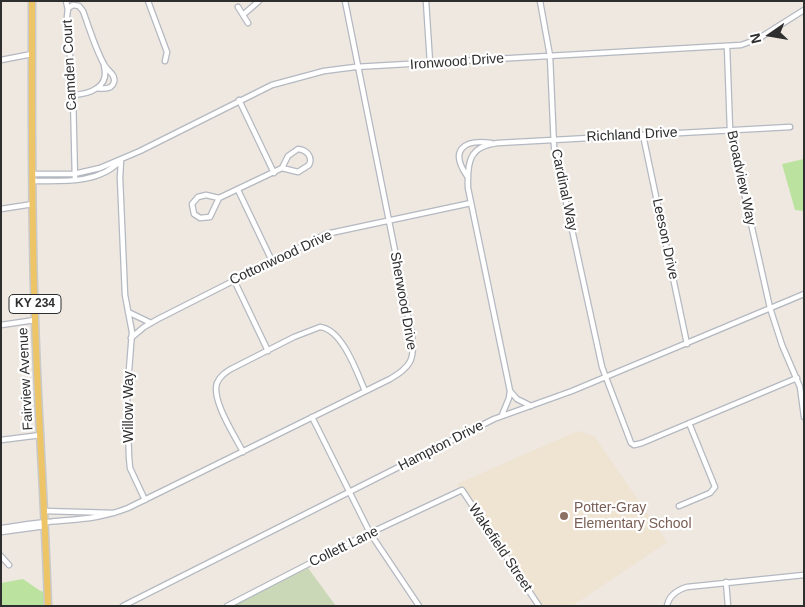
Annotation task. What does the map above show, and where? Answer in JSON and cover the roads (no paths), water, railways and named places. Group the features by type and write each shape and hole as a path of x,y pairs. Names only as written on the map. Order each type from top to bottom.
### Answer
{"main road":[{"name":"Fairview Avenue","path":"32,1 35,320 48,606"}],"street":[{"path":"66,1 68,10"},
{"path":"81,1 81,7"},
{"path":"148,1 167,52 165,61"},
{"path":"244,14 259,1"},
{"name":"Sherwood Drive","path":"45,524 89,519 115,513 145,500 401,372 409,365 414,354 412,336 345,1"},
{"path":"426,1 430,63"},
{"name":"Cardinal Way","path":"540,1 550,56 553,140 606,377 622,422 633,445 689,423"},
{"name":"Camden Court","path":"75,180 70,46 67,33 68,10 74,5 81,7 104,65 112,74 114,82 108,88 97,88"},
{"path":"238,7 248,23"},
{"name":"Ironwood Drive","path":"33,177 74,174 95,170 121,160 272,85 324,71 359,66 741,45 755,40 804,10"},
{"name":"Broadview Way","path":"727,46 730,130 770,308 801,394 804,417"},
{"path":"1,60 32,54"},
{"path":"72,95 79,95 97,88 106,79 104,65"},
{"path":"240,100 274,172"},
{"name":"Richland Drive","path":"468,177 469,161 476,151 492,144 790,127"},
{"name":"Leeson Drive","path":"644,135 687,344"},
{"path":"492,144 472,142 462,148 459,155 460,165 468,177 510,390 502,415"},
{"path":"219,198 210,217 200,218 194,214 192,204 198,197 208,195 219,198 238,190 282,168 287,158 295,150 302,150 309,155 310,163 303,171 296,172 282,168"},
{"name":"Ironwood Drive","path":"33,177 75,180 101,174 121,160"},
{"name":"Willow Way","path":"121,160 124,281 132,332 127,396 129,457 130,468 145,500"},
{"path":"238,190 272,260"},
{"name":"Cottonwood Drive","path":"132,338 151,323 272,260 334,232 472,203"},
{"path":"1,209 33,204"},
{"path":"234,280 268,350"},
{"name":"Hampton Drive","path":"123,606 502,415 606,377 804,294"},
{"path":"128,311 151,323"},
{"path":"1,326 35,320"},
{"path":"243,452 217,400 216,386 223,374 268,350 315,328 321,326 327,328 338,337 365,390"},
{"path":"680,506 710,494 715,487 689,423 796,378"},
{"path":"510,390 517,399 531,406"},
{"path":"312,417 370,533 419,606"},
{"path":"1,440 41,434"},
{"name":"Collett Lane","path":"227,606 370,533 462,490"},
{"name":"Wakefield Street","path":"462,490 539,606"},
{"name":"Sherwood Drive","path":"45,512 115,513"},
{"path":"1,528 45,524"},
{"path":"1,532 45,524"},
{"path":"1,556 9,566"},
{"path":"666,606 669,598 682,589 693,586 804,575"},
{"path":"726,582 728,606"}],"place":[{"name":"Potter-Gray Elementary School","path":"564,516"}]}
